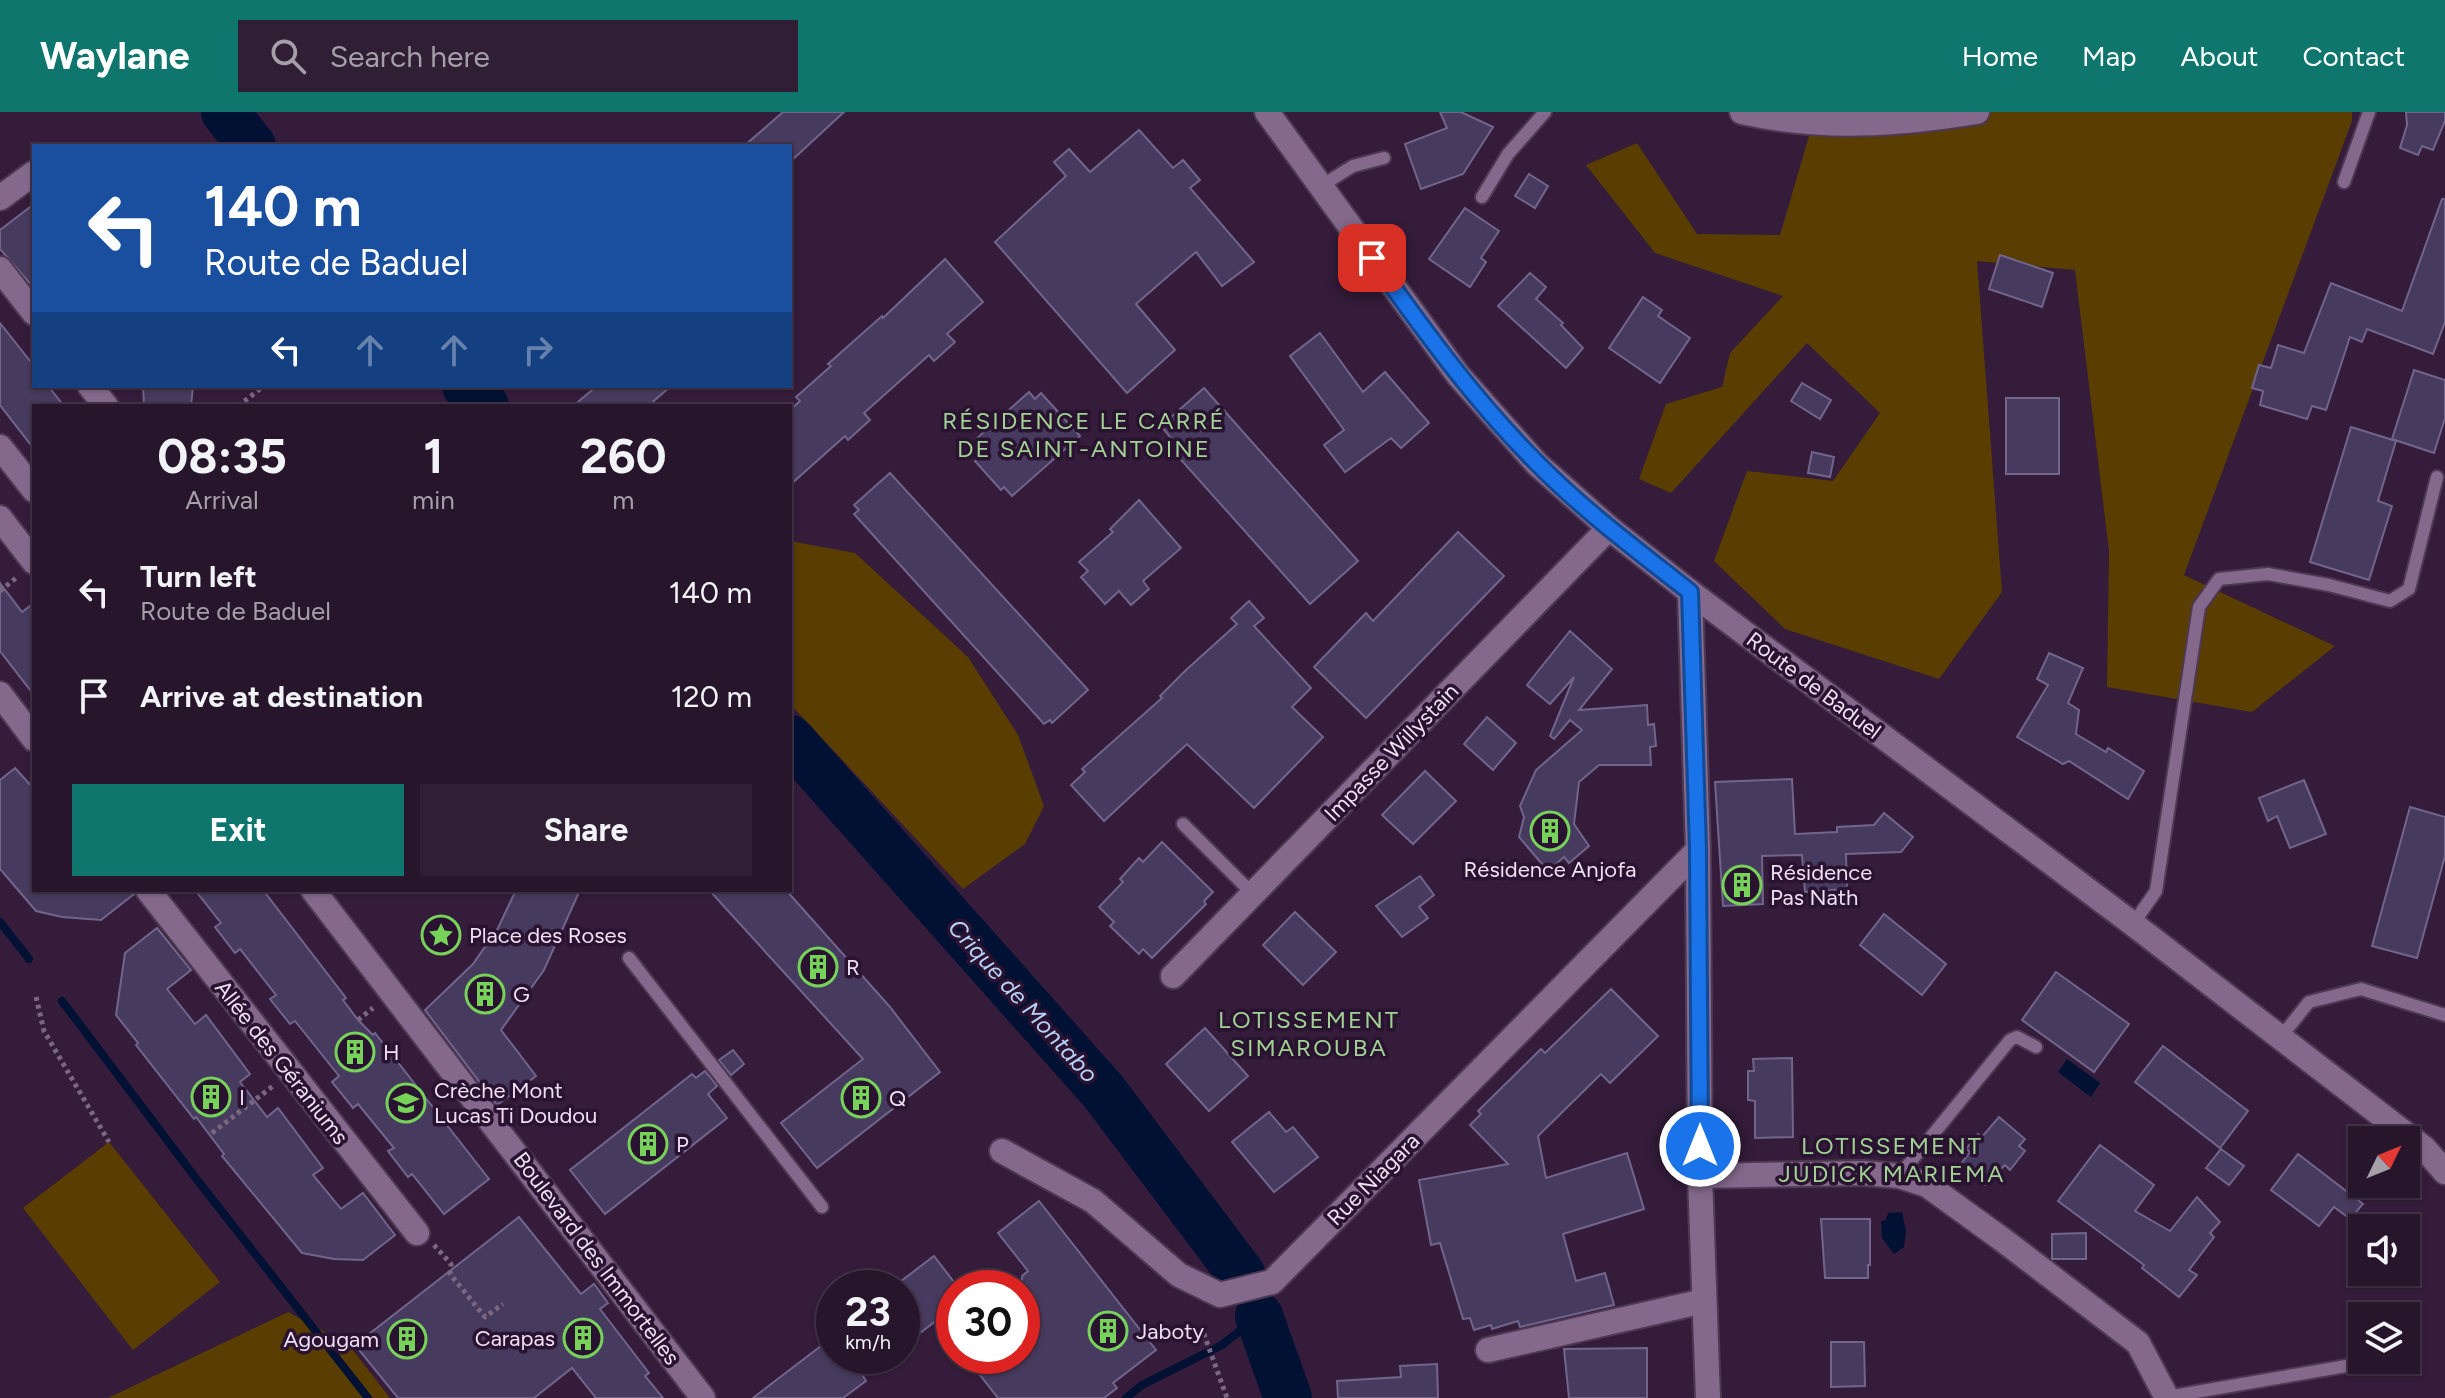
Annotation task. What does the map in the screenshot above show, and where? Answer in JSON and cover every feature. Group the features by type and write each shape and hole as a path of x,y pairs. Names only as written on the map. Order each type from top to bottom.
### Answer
{"street":[{"name":"Route de Baduel","path":"1267,112 1458,375 1537,464 1609,528 1690,592 2133,924 2424,1148 2445,1172"},
{"path":"1742,112 1848,126 1977,112"},
{"path":"0,198 32,174"},
{"path":"0,269 32,310"},
{"path":"92,388 104,404"},
{"path":"0,447 32,487"},
{"path":"0,518 30,566"},
{"name":"Impasse Willystain","path":"1173,976 1609,528"},
{"path":"1690,592 1698,850 1700,1176 1708,1398"},
{"path":"0,694 32,736"},
{"name":"Rue Niagara","path":"1002,1151 1093,1201 1179,1275 1195,1284 1220,1295 1272,1282 1698,850"},
{"name":"Allée des Géraniums","path":"150,892 426,1240"},
{"name":"Boulevard des Immortelles","path":"315,892 703,1398"},
{"path":"1700,1176 1863,1173 1899,1176 1927,1185 2138,1343 2167,1398"},
{"path":"1488,1350 1704,1301"}],"lane":[{"path":"1482,197 1508,154 1545,112"},
{"path":"2344,182 2369,112"},
{"path":"1321,186 1353,166 1384,158"},
{"path":"2133,924 2156,891 2199,607 2219,579 2268,574 2329,585 2390,601 2409,589 2437,477"},
{"path":"1183,824 1253,894"},
{"path":"629,958 822,1207"},
{"path":"2279,1039 2309,1002 2361,989 2445,1015"},
{"path":"1899,1176 2010,1040 2017,1037 2036,1047"},
{"path":"2167,1398 2348,1366"}],"path":[{"path":"241,404 261,388"},
{"path":"0,591 30,566"},
{"path":"36,997 44,1031 109,1142"},
{"path":"212,1133 280,1080"},
{"path":"426,1240 451,1264 450,1274 485,1317 503,1304"},
{"path":"1201,1326 1227,1398"}],"shaded area":[{"path":"1816,112 2352,112 2352,121 2184,575 2335,646 2252,712 2107,687 2109,551 2075,270 1977,261 2002,592 1939,679 1785,629 1714,561 1747,471 1833,481 1880,413 1807,343 1671,493 1639,479 1666,404 1722,387 1730,353 1783,296 1655,253 1586,165 1637,143 1697,234 1780,235"},
{"path":"792,541 855,553 968,657 1018,735 1044,806 1025,844 963,889 792,706"},
{"path":"109,1142 220,1282 133,1350 23,1208"},
{"path":"288,1312 349,1345 390,1398 108,1398"}],"water":[{"path":"2067,1059 2100,1083 2091,1097 2058,1072"},
{"path":"1902,1212 1906,1231 1904,1247 1894,1254 1882,1238 1881,1221 1886,1220 1888,1213"}],"building":[{"path":"783,112 844,112 792,160 792,144 746,144"},
{"path":"1440,112 1461,112 1493,127 1463,174 1421,189 1405,144 1447,128"},
{"path":"2406,112 2445,112 2445,121 2433,150 2422,146 2418,155 2400,148 2407,125"},
{"path":"1139,130 1173,168 1183,160 1200,180 1190,188 1254,262 1222,286 1196,252 1136,304 1175,350 1127,393 995,242 1066,176 1054,162 1069,149 1090,172"},
{"path":"1529,174 1548,186 1535,208 1515,196"},
{"path":"2442,199 2445,199 2445,322 2433,354 2367,329 2362,342 2350,337 2326,410 2312,406 2307,419 2260,405 2263,391 2252,388 2259,365 2271,368 2278,345 2304,353 2331,283 2402,311"},
{"path":"32,206 32,286 0,249 0,230"},
{"path":"1465,208 1499,231 1481,258 1486,262 1470,287 1429,259"},
{"path":"2000,255 2053,273 2042,307 1989,289"},
{"path":"945,259 983,302 947,334 955,342 934,361 929,355 864,413 870,420 848,440 845,436 792,483 792,408 800,401 796,397 831,366 828,364 883,318"},
{"path":"1530,273 1546,287 1536,299 1563,323 1561,325 1583,348 1566,368 1498,306"},
{"path":"1643,297 1662,310 1658,316 1690,338 1660,383 1609,348"},
{"path":"0,323 32,363 32,388 50,388 62,404 32,404 32,446 0,405"},
{"path":"1320,333 1363,392 1385,372 1429,423 1401,448 1391,438 1345,472 1324,445 1344,430 1290,356"},
{"path":"2414,370 2445,380 2445,418 2434,453 2392,439"},
{"path":"1802,383 1831,400 1820,419 1791,401"},
{"path":"143,388 193,388 191,404 144,404"},
{"path":"595,388 669,388 650,404 575,404"},
{"path":"1204,388 1358,561 1310,604 1166,443 1171,438 1161,426"},
{"path":"1029,392 1035,399 1041,393 1080,436 1012,496 1004,487 1001,490 975,461 987,451 976,439"},
{"path":"2006,398 2059,398 2059,474 2006,474"},
{"path":"2351,427 2396,441 2378,501 2392,506 2369,580 2310,562"},
{"path":"1812,452 1834,457 1830,477 1808,473"},
{"path":"890,473 1088,690 1052,723 1050,720 1044,724 854,514 859,510 854,505"},
{"path":"1139,500 1181,548 1143,581 1149,589 1131,605 1119,591 1105,604 1081,577 1088,571 1079,562 1113,532 1110,529"},
{"path":"1458,532 1504,576 1366,718 1314,667 1366,613 1373,621"},
{"path":"0,583 22,612 32,604 32,692 0,651"},
{"path":"1249,601 1264,618 1254,626 1311,688 1292,707 1323,737 1254,808 1187,744 1104,821 1071,785 1085,772 1082,769 1162,698 1160,696 1186,670 1237,624 1231,618"},
{"path":"1570,631 1612,669 1579,710 1647,705 1648,725 1654,724 1656,746 1650,747 1651,765 1599,765 1579,782 1574,824 1589,846 1569,863 1564,857 1548,871 1519,837 1524,817 1520,806 1536,770 1582,730 1570,720 1554,739 1550,736 1574,677 1550,704 1527,685"},
{"path":"2049,653 2083,668 2068,703 2079,710 2076,734 2106,752 2108,748 2144,771 2128,799 2069,761 2063,764 2017,737 2048,685 2037,679"},
{"path":"1487,717 1516,743 1493,770 1464,744"},
{"path":"15,768 32,787 32,892 134,894 101,920 36,911 0,869 0,780"},
{"path":"1425,771 1456,801 1413,844 1382,815"},
{"path":"1792,779 1795,834 1837,832 1837,827 1874,825 1884,813 1913,837 1901,852 1846,854 1847,889 1805,892 1802,855 1762,856 1763,904 1723,906 1715,782"},
{"path":"2304,780 2326,834 2290,848 2277,816 2268,821 2259,798"},
{"path":"2410,807 2445,817 2445,856 2417,958 2372,946"},
{"path":"1162,842 1213,892 1204,901 1206,904 1152,958 1143,949 1139,954 1110,926 1114,922 1099,907 1123,882 1120,879 1139,858 1143,862"},
{"path":"1420,876 1434,895 1419,907 1428,918 1402,937 1376,906"},
{"name":"H","path":"197,892 265,892 346,998 343,1000 358,1020 373,1035 375,1033 489,1179 444,1214 412,1174 408,1177 388,1151 394,1148 358,1104 353,1108 332,1082 339,1076 295,1021 290,1024 270,999 276,995 240,949 235,953 215,927 221,923"},
{"name":"G","path":"515,892 579,892 544,970 501,1030 536,1076 497,1105 425,1010 473,964 498,928"},
{"path":"711,892 788,892 890,1007 940,1072 817,1168 781,1123 863,1059"},
{"path":"1295,912 1336,952 1303,985 1263,945"},
{"path":"1884,914 1946,964 1922,995 1860,945"},
{"name":"I","path":"157,928 191,970 167,989 195,1024 206,1015 250,1074 240,1082 267,1117 278,1108 323,1168 313,1175 341,1209 363,1193 395,1235 363,1260 302,1253 222,1156 224,1154 136,1045 138,1043 116,1015 125,953"},
{"path":"2056,972 2129,1024 2094,1072 2022,1020"},
{"path":"1611,989 1658,1036 1610,1083 1601,1074 1538,1136 1546,1178 1627,1153 1644,1209 1563,1234 1576,1281 1605,1273 1614,1305 1520,1327 1518,1321 1492,1329 1491,1325 1474,1330 1470,1318 1463,1319 1440,1243 1431,1245 1419,1180 1508,1164 1470,1125 1481,1114 1478,1111 1541,1049 1545,1053"},
{"path":"1205,1028 1248,1076 1209,1111 1166,1064"},
{"path":"2163,1046 2248,1111 2220,1148 2135,1082"},
{"path":"733,1050 744,1064 731,1075 719,1060"},
{"path":"1792,1058 1793,1137 1755,1138 1755,1101 1748,1100 1748,1071 1754,1071 1753,1059"},
{"name":"P","path":"705,1071 717,1086 708,1094 727,1118 605,1214 570,1170 692,1074 696,1078"},
{"path":"1269,1112 1286,1132 1293,1127 1318,1157 1274,1192 1232,1142"},
{"path":"1999,1117 2025,1139 2019,1146 2025,1151 2010,1170 2005,1165 1985,1185 1960,1165 1970,1152 1966,1149 1978,1134 1982,1137"},
{"path":"2100,1145 2154,1185 2135,1211 2170,1231 2197,1197 2220,1222 2210,1233 2214,1237 2189,1270 2197,1275 2179,1297 2142,1268 2144,1265 2058,1201"},
{"path":"2221,1149 2244,1166 2229,1185 2206,1168"},
{"path":"2298,1154 2348,1192 2348,1198 2355,1198 2363,1204 2354,1214 2348,1214 2348,1218 2334,1207 2319,1226 2271,1190"},
{"path":"1039,1201 1156,1350 1113,1383 1117,1388 1104,1398 998,1398 979,1374 1040,1374 1040,1270 1027,1270 998,1233"},
{"path":"519,1217 581,1294 594,1284 608,1303 600,1309 649,1373 645,1376 663,1398 596,1398 572,1368 534,1398 398,1398 355,1345"},
{"path":"1821,1219 1870,1219 1868,1278 1825,1278"},
{"path":"2086,1233 2086,1259 2052,1259 2052,1234"},
{"path":"934,1256 945,1270 936,1270 936,1321 920,1333 920,1270 916,1270"},
{"path":"1831,1342 1864,1342 1865,1386 1831,1387"},
{"path":"1647,1348 1647,1398 1569,1398 1564,1349"},
{"path":"816,1350 816,1374 866,1374 863,1376 866,1381 843,1398 753,1398"},
{"path":"1437,1364 1438,1398 1338,1398 1337,1381 1401,1377 1400,1366"}],"waterway":[{"name":"Crique de Montabo","path":"225,112 250,144"},
{"name":"Crique de Montabo","path":"468,388 483,404"},
{"name":"Crique de Montabo","path":"792,741 1103,1091 1241,1274"},
{"path":"0,922 29,959"},
{"path":"62,1001 368,1398"},
{"path":"1126,1398 1142,1385 1222,1345 1259,1316"},
{"name":"Crique de Montabo","path":"1259,1316 1288,1398"}],"place":[{"name":"Résidence Anjofa","path":"1550,831"},
{"name":"Résidence Pas Nath","path":"1742,885"},
{"name":"Place des Roses","path":"441,935"},
{"name":"R","path":"818,967"},
{"name":"G","path":"485,994"},
{"name":"H","path":"355,1052"},
{"name":"I","path":"211,1097"},
{"name":"Q","path":"861,1098"},
{"name":"Crèche Mont Lucas Ti Doudou","path":"406,1103"},
{"name":"P","path":"648,1144"},
{"name":"Jaboty","path":"1108,1331"},
{"name":"Carapas","path":"583,1338"},
{"name":"Agougam","path":"407,1339"}],"district":[{"name":"RÉSIDENCE LE CARRÉ DE SAINT-ANTOINE","path":"1084,435"},
{"name":"LOTISSEMENT SIMAROUBA","path":"1309,1034"},
{"name":"LOTISSEMENT JUDICK MARIEMA","path":"1892,1160"}],"route":[{"path":"1372,258 1458,375 1537,464 1609,528 1690,592 1698,850 1700,1146"}]}
